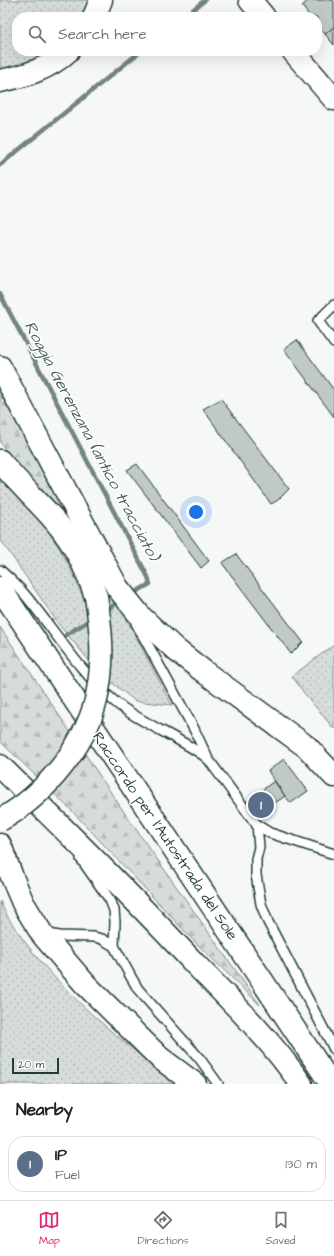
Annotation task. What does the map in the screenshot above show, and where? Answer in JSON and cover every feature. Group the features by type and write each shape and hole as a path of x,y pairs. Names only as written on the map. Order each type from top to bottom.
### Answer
{"main road":[{"path":"96,12 101,0"},
{"path":"250,0 260,12"},
{"path":"0,81 32,73 63,56"},
{"path":"297,56 334,99"},
{"path":"0,367 117,587 140,617 176,650 300,742 334,776"},
{"path":"0,461 56,521 68,537 89,574 96,597 101,627 102,652 98,692 82,736 56,773 41,790 23,805 0,820"},
{"name":"Raccordo per l'Autostrada del Sole","path":"0,588 330,1084"},
{"path":"0,766 153,919 246,1017 301,1084"},
{"path":"0,845 22,903 42,934 85,984 160,1058 194,1084"}],"lane":[{"path":"334,305 318,321 334,343"},
{"path":"0,570 25,594 89,677 114,701 142,719 192,746 208,759"},
{"path":"117,587 194,729 208,759 257,825 270,833 334,854"},
{"path":"42,807 110,900 114,910 114,946"},
{"path":"257,825 259,847 255,865 261,904 268,922 334,1049"},
{"path":"42,934 94,937 102,939 114,946 138,989 187,1042 218,1084"}],"green space":[{"path":"0,0 93,0 88,12 12,12 12,56 43,56 23,65 0,69"},
{"path":"0,384 69,513 61,518 26,477 0,442"},
{"path":"0,474 45,525 67,561 85,601 93,639 93,665 60,626 0,539"},
{"path":"97,563 172,705 135,701 111,682 112,637"},
{"path":"0,627 128,818 260,1005 194,941 73,812 0,741"},
{"path":"334,645 334,729 292,676"},
{"path":"0,901 8,918 25,942 41,962 77,1001 116,1036 178,1084 0,1084"}],"building":[{"path":"309,0 333,0 334,27 325,34 322,31 322,12 306,12 302,6"},
{"path":"334,27 334,45 325,34"},
{"path":"297,340 334,390 334,417 284,349"},
{"path":"221,399 289,489 278,500 271,504 203,409"},
{"path":"137,464 209,561 201,568 127,470"},
{"path":"236,554 303,642 291,654 222,563"},
{"path":"284,759 308,791 291,803 268,771"},
{"path":"274,781 285,796 248,822 239,808"}],"waterway":[{"name":"Roggia Gerenzana (antico tracciato)","path":"190,12 205,0"},
{"name":"Roggia Gerenzana (antico tracciato)","path":"0,165 135,56"},
{"name":"Roggia Gerenzana (antico tracciato)","path":"0,294 148,577 150,584 134,593"},
{"name":"Roggia Gerenzana (antico tracciato)","path":"105,611 118,602"},
{"name":"Roggia Gerenzana (antico tracciato)","path":"66,635 93,618"}],"place":[{"name":"IP","path":"261,805"}]}
